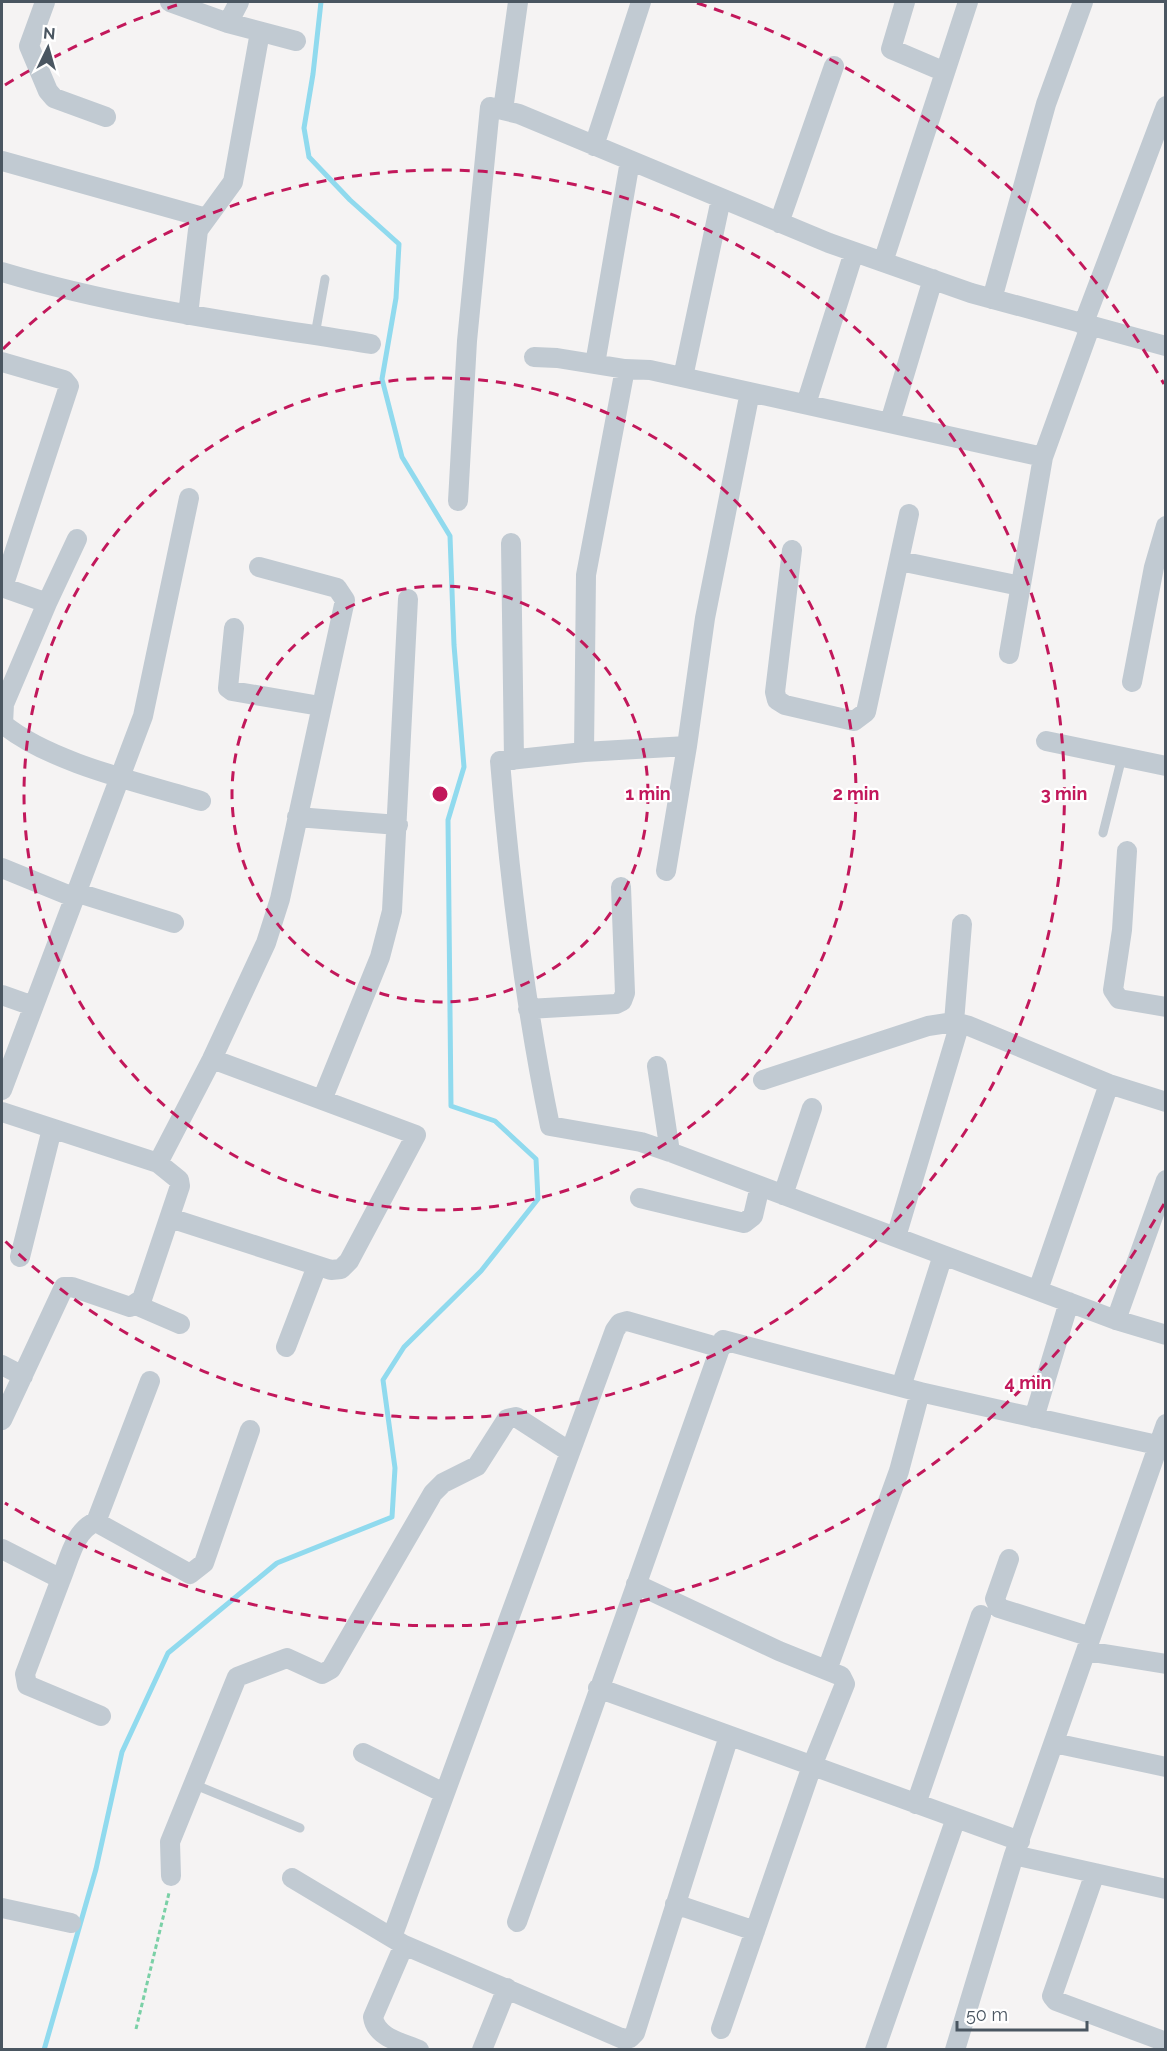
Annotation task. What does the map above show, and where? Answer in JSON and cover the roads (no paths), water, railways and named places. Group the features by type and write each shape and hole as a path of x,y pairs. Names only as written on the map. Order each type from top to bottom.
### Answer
{"street":[{"path":"45,2 29,46 48,92 54,98 106,117"},
{"path":"170,2 228,23 296,42"},
{"path":"228,23 239,2"},
{"path":"503,110 518,2"},
{"path":"594,146 641,2"},
{"path":"905,2 891,49 945,72"},
{"path":"883,262 968,2"},
{"path":"992,299 1046,104 1083,2"},
{"path":"188,315 198,230 233,182 260,32"},
{"path":"779,223 834,66"},
{"path":"1009,654 1042,457 1166,106"},
{"path":"458,501 467,341 490,107 519,114 854,252 992,299 1166,346"},
{"path":"2,161 206,218"},
{"path":"595,364 630,161"},
{"path":"683,377 721,199"},
{"path":"806,404 854,252"},
{"path":"2,272 50,286 188,315 371,344"},
{"path":"890,422 933,279"},
{"path":"534,357 650,370 1042,457"},
{"path":"2,362 64,380 69,386 2,587 47,603"},
{"path":"584,752 586,575 625,369"},
{"path":"666,871 705,618 750,392"},
{"path":"2,1090 143,716 189,498"},
{"path":"792,550 775,692 777,700 784,705 854,721 866,712 909,514"},
{"path":"1132,682 1154,567 1166,526"},
{"path":"77,539 4,704 3,724 20,738 120,776 201,801"},
{"path":"511,543 514,760"},
{"path":"900,561 1020,586"},
{"path":"158,1163 212,1059 266,943 280,899 320,706 345,600 343,592 337,588 259,567"},
{"path":"322,1100 388,932 395,892 408,599"},
{"path":"234,628 228,688 232,691 320,706"},
{"path":"1046,741 1166,766"},
{"path":"687,746 584,752 500,761 508,855 528,1010 550,1126 641,1142 1116,1320 1166,1335"},
{"path":"297,817 398,825"},
{"path":"1127,851 1122,930 1113,990 1119,999 1166,1007"},
{"path":"2,868 74,895 174,923"},
{"path":"528,1010 616,1004 622,1001 625,993 621,887"},
{"path":"896,1237 957,1023 962,924"},
{"path":"2,995 33,1006"},
{"path":"763,1080 928,1026 957,1023 1109,1084 1166,1102"},
{"path":"170,1218 317,1266 331,1270 341,1269 350,1262 416,1134 212,1059"},
{"path":"657,1066 670,1152"},
{"path":"1038,1290 1109,1084"},
{"path":"783,1195 812,1108"},
{"path":"2,1112 158,1163 179,1180 180,1186 142,1299 130,1307 72,1287 64,1287 2,1420"},
{"path":"20,1257 52,1129"},
{"path":"1116,1320 1166,1180"},
{"path":"640,1198 744,1223 753,1216 760,1186"},
{"path":"901,1387 943,1255"},
{"path":"286,1347 317,1266"},
{"path":"1034,1418 1069,1302"},
{"path":"136,1305 180,1324"},
{"path":"419,2049 392,2039 379,2031 373,2018 444,1793 615,1329 620,1323 627,1321 721,1348"},
{"path":"516,1922 723,1340 920,1392 1162,1446"},
{"path":"2,1365 23,1376"},
{"path":"101,1716 27,1685 25,1674 78,1539 86,1526 96,1522 150,1382"},
{"path":"827,1670 899,1471 920,1392"},
{"path":"171,1876 170,1842 237,1677 287,1658 322,1674 331,1670 433,1493 443,1483 477,1466 507,1419 516,1417 570,1452"},
{"path":"955,2049 1017,1848 1088,1644 1162,1446 1166,1424"},
{"path":"96,1522 190,1574 197,1570 204,1563 250,1430"},
{"path":"2,1549 61,1578"},
{"path":"1010,1559 995,1599 999,1608 1088,1644 1166,1664"},
{"path":"636,1584 841,1676 845,1684 812,1766 721,2029"},
{"path":"916,1804 981,1615"},
{"path":"598,1688 956,1818 1017,1848 1095,1873 1166,1889"},
{"path":"292,1878 398,1941 623,2039 630,2038 634,2033 729,1736"},
{"path":"1054,1743 1166,1767"},
{"path":"363,1753 444,1793"},
{"path":"875,2049 956,1818"},
{"path":"1095,1873 1052,1996 1056,2001 1166,2042"},
{"path":"675,1904 755,1931"},
{"path":"2,1908 71,1923"},
{"path":"482,2049 507,1988"}],"lane":[{"path":"315,335 325,279"},
{"path":"1103,833 1122,757"},
{"path":"193,1784 300,1828"}],"waterway":[{"path":"44,2050 96,1869 122,1752 168,1653 277,1563 392,1517 395,1468 383,1380 404,1347 481,1271 538,1199 536,1159 495,1121 451,1106 448,820 464,767 454,645 450,536 402,457 382,379 396,298 399,244 350,200 309,157 304,128 321,2"}]}
